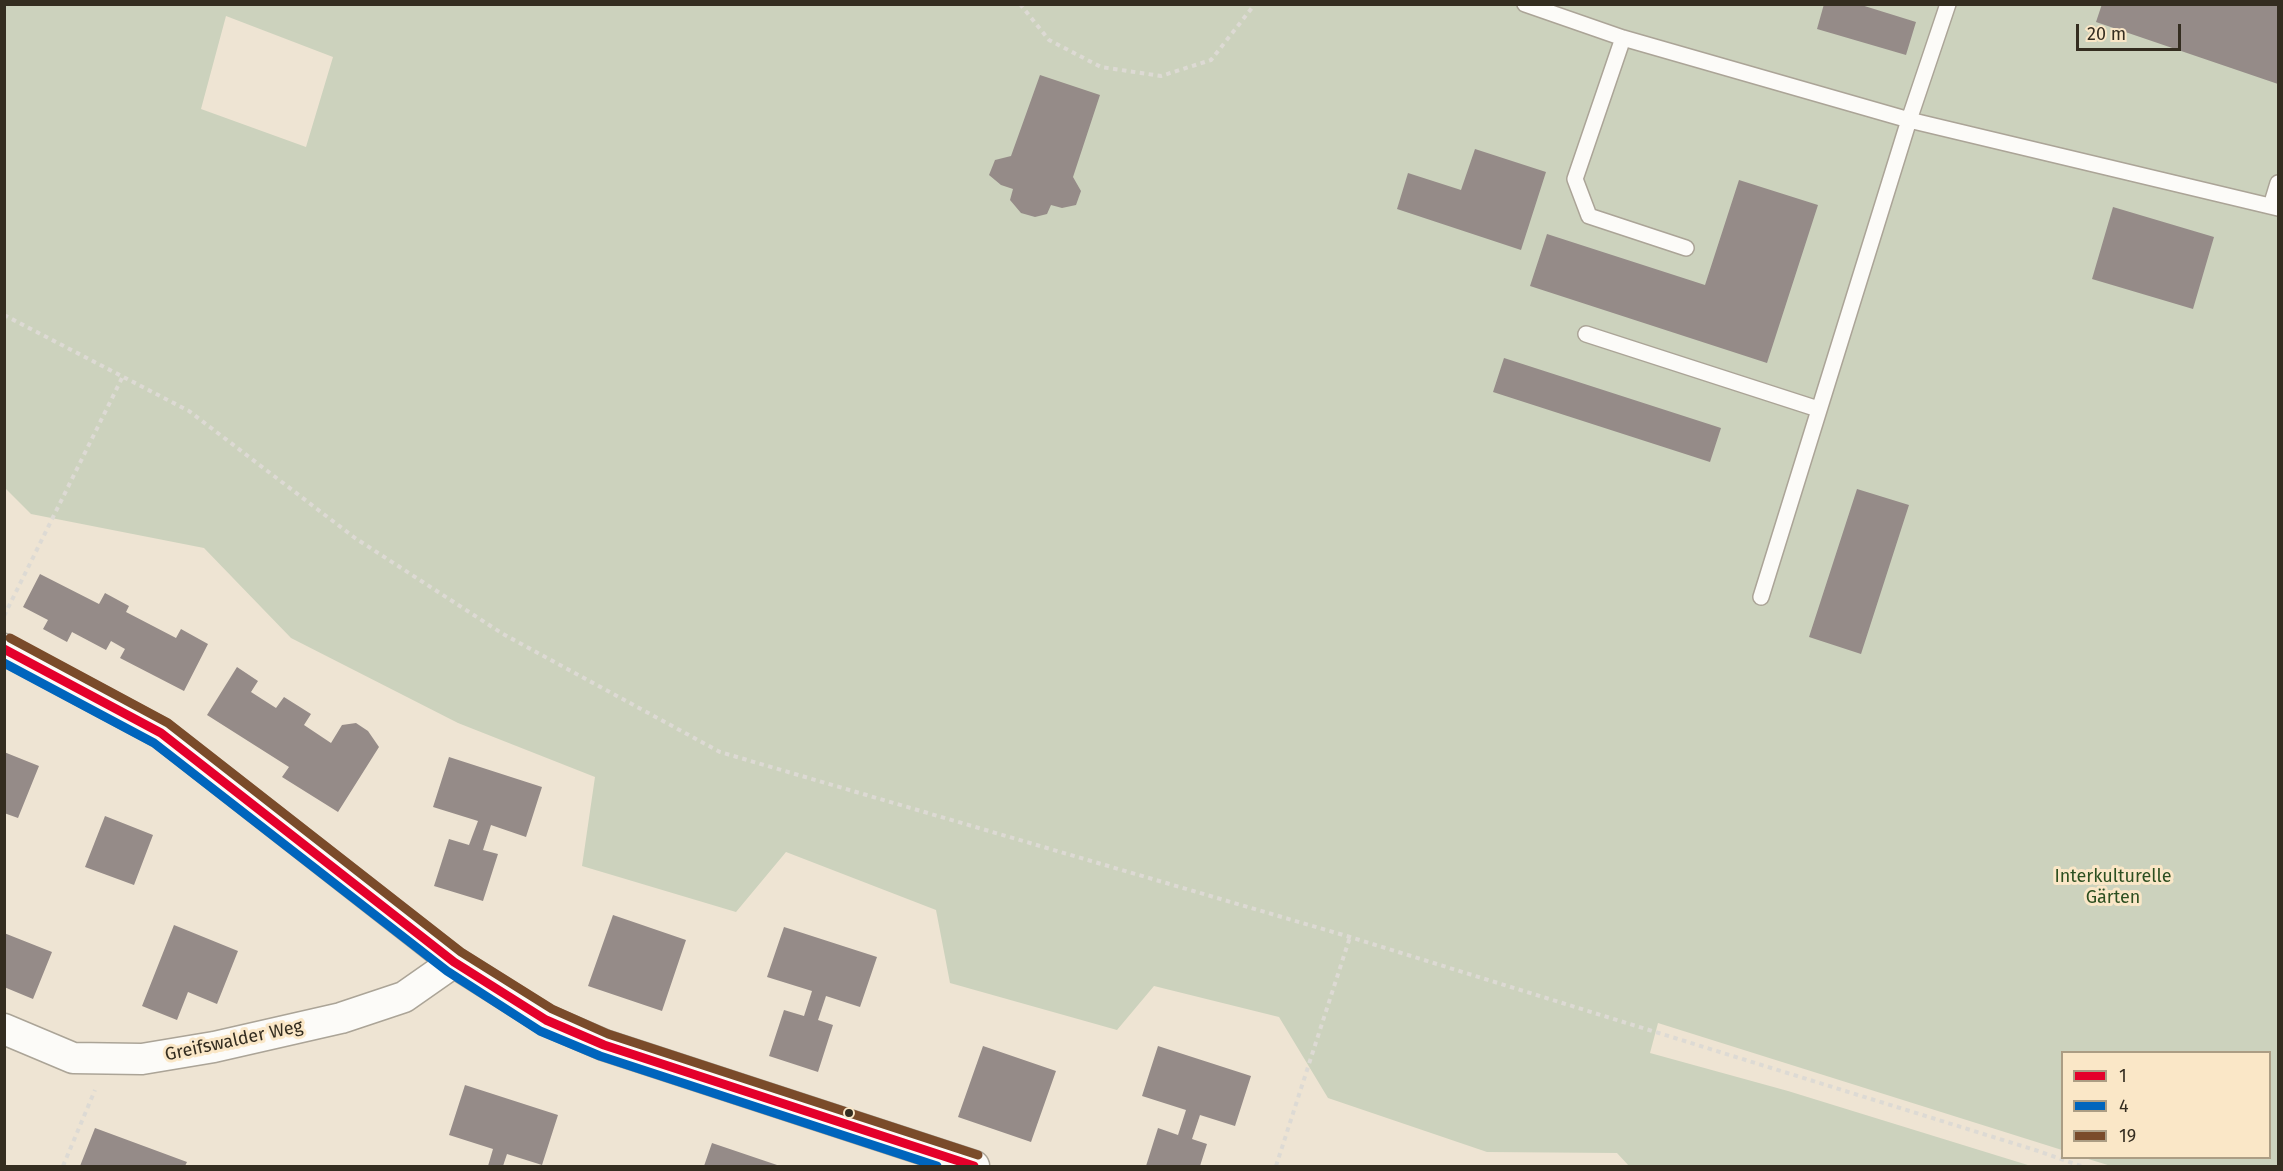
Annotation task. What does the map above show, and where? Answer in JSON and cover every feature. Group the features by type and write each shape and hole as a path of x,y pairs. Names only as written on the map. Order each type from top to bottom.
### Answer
{"street":[{"path":"4,649 161,733 454,962 546,1020 604,1045 974,1167"},
{"name":"Greifswalder Weg","path":"4,1029 73,1058 142,1059 214,1047 341,1018 404,997 454,962"}],"lane":[{"path":"1525,4 1623,38 1908,120 2275,207 2278,183"},
{"path":"1761,597 1908,120 1948,4"},
{"path":"1623,38 1575,179 1589,216 1686,248"},
{"path":"1586,334 1818,409"}],"path":[{"path":"1020,4 1049,40 1101,67 1161,76 1211,60 1255,4"},
{"path":"4,315 189,411 355,538 502,634 720,752 1350,937 2035,1150 2081,1167"},
{"path":"4,616 123,376"},
{"path":"1276,1167 1350,937"},
{"path":"63,1167 107,1059"}],"green space":[{"name":"Interkulturelle Gärten","path":"4,5 2278,5 2278,1166 2111,1166 2088,1159 2271,1159 2271,1051 2061,1051 2061,1150 1658,1023 1650,1053 1788,1091 2031,1166 1629,1166 1617,1153 1487,1152 1328,1098 1279,1017 1154,986 1117,1030 950,983 936,910 786,852 736,912 582,866 595,777 458,723 291,638 204,548 31,514 5,488","holes":["226,16 333,57 306,147 201,109"]}],"building":[{"path":"1824,4 1858,4 1916,22 1906,55 1817,29"},
{"path":"2102,4 2278,4 2278,84 2096,22"},
{"path":"1040,75 1100,95 1073,177 1081,191 1076,205 1062,208 1051,205 1047,214 1035,217 1021,213 1010,200 1013,189 1001,185 989,175 995,160 1011,156"},
{"path":"1475,149 1546,172 1521,250 1397,209 1408,173 1461,190"},
{"path":"1739,180 1818,205 1767,363 1530,286 1547,234 1705,285"},
{"path":"2113,207 2214,237 2193,309 2092,279"},
{"path":"1504,358 1721,428 1710,462 1493,392"},
{"path":"1857,489 1909,505 1861,654 1809,637"},
{"path":"40,574 99,604 105,593 129,606 126,612 176,638 181,629 208,644 184,691 120,658 125,649 111,641 106,650 72,632 67,642 43,629 48,620 23,607"},
{"path":"237,667 258,681 251,692 276,708 284,697 311,714 304,725 331,743 342,725 356,723 368,731 379,747 338,812 282,777 289,767 207,715"},
{"path":"4,752 39,766 18,818 4,813"},
{"path":"449,757 542,787 526,837 491,825 483,850 498,854 483,901 434,886 449,839 469,845 478,821 433,807"},
{"path":"105,816 153,835 134,885 85,867"},
{"path":"613,915 686,940 662,1011 588,986"},
{"path":"174,925 238,951 217,1004 188,992 177,1020 142,1006"},
{"path":"784,927 877,957 860,1007 826,996 818,1020 833,1025 818,1072 769,1056 784,1010 804,1016 812,991 767,977"},
{"path":"4,933 52,952 33,999 4,987"},
{"path":"983,1046 1056,1071 1031,1142 958,1117"},
{"path":"1158,1046 1251,1076 1235,1126 1200,1115 1192,1139 1207,1144 1200,1166 1146,1166 1158,1128 1178,1135 1186,1110 1142,1096"},
{"path":"465,1085 558,1115 542,1165 507,1154 503,1166 488,1166 493,1149 449,1135"},
{"path":"95,1128 187,1162 185,1166 80,1166"},
{"path":"712,1143 780,1166 704,1166"}],"transit line":[{"name":"19","path":"10,638 168,723 461,952 552,1009 608,1034 978,1155"},
{"name":"1","path":"4,649 161,733 454,962 546,1020 604,1045 974,1166"},
{"name":"4","path":"4,663 154,743 447,971 540,1031 600,1056 937,1166"}]}
